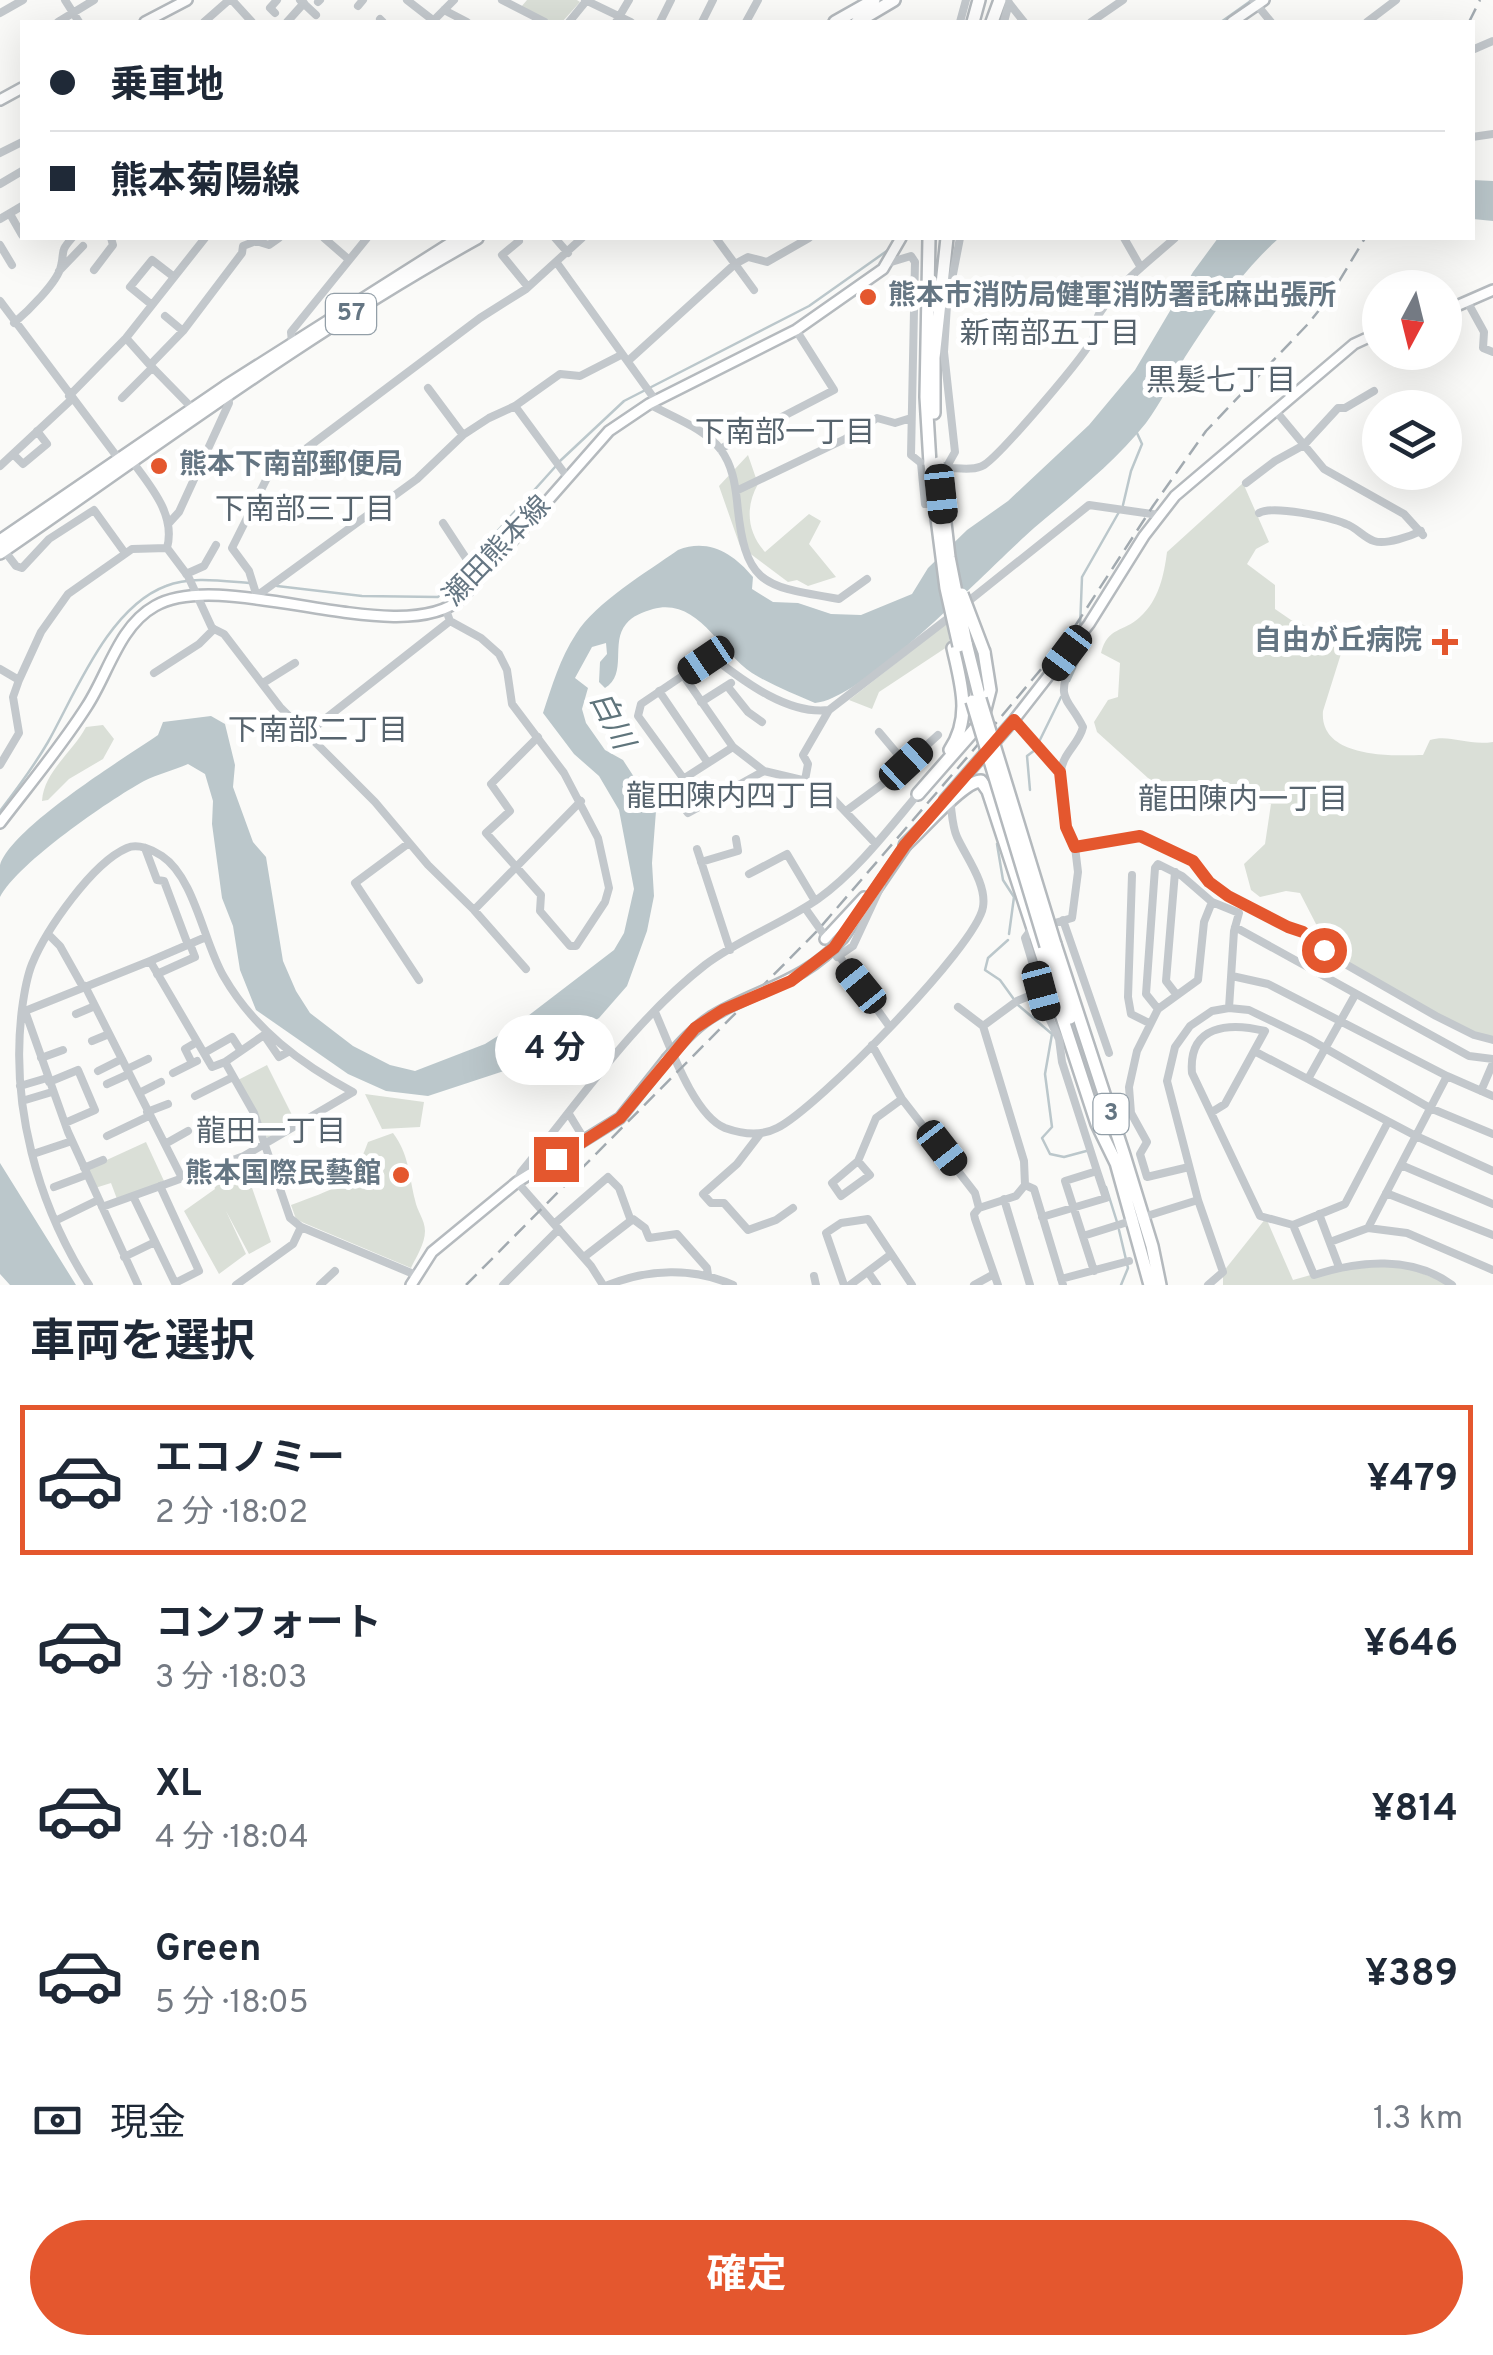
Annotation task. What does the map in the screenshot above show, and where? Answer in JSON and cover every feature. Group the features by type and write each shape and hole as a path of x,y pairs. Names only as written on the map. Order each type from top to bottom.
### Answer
{"highway":[{"path":"838,20 874,0"},
{"path":"863,20 894,0"},
{"name":"57","path":"1,548 118,458 292,342 457,240"},
{"name":"57","path":"1,548 362,307 474,240"},
{"name":"3","path":"918,794 955,743 964,702 938,465 926,397 929,240"},
{"name":"3","path":"947,240 934,358 946,588 959,645 1050,945 1117,1165 1138,1219 1150,1285"},
{"name":"3","path":"918,794 982,721 990,690 984,652 948,557"},
{"path":"997,739 1059,921 1094,1062"},
{"path":"905,845 963,786 974,780 988,791 1097,1124 1117,1165"},
{"name":"3","path":"1050,945 1094,1062 1160,1285"}],"main road":[{"path":"149,20 187,0"},
{"path":"1234,20 1257,2"},
{"name":"瀬田熊本線","path":"0,823 90,703 129,629 156,605 175,598 256,590 369,614 448,616 609,431 652,403 796,330 888,264 900,240"},
{"path":"1462,305 1493,290"},
{"path":"949,798 1089,624 1159,515 1189,483 1362,340"},
{"path":"825,939 878,882 905,845"},
{"path":"414,1280 432,1252 517,1182 586,1142 628,1110 695,1028 723,1010 804,973 842,938 878,882"}],"street":[{"path":"0,14 24,0"},
{"path":"65,0 78,20"},
{"path":"61,20 94,0"},
{"path":"206,20 230,0 250,20"},
{"path":"275,13 270,8 278,0"},
{"path":"407,0 431,20"},
{"path":"435,20 454,0"},
{"path":"502,0 541,20"},
{"path":"571,20 586,0 618,20 628,0"},
{"path":"1112,4 1122,0"},
{"path":"1370,20 1396,0"},
{"path":"1006,1 1022,20"},
{"path":"302,2 316,15"},
{"path":"444,10 464,20"},
{"path":"1489,43 1493,56"},
{"path":"0,184 20,172"},
{"path":"0,219 20,207"},
{"path":"10,214 20,231"},
{"path":"59,270 60,255 71,240"},
{"path":"94,270 113,245 112,240"},
{"path":"0,466 126,338 203,240"},
{"path":"234,240 243,246"},
{"path":"243,246 276,240"},
{"path":"326,240 348,258"},
{"path":"292,342 290,332 365,240"},
{"path":"518,240 502,255 528,287"},
{"path":"556,240 568,253"},
{"path":"580,240 528,287 480,318 267,478 232,548 256,590 272,585 417,479 489,418 560,374 580,376 624,358 735,264 752,257 767,262 805,240"},
{"path":"717,240 754,290"},
{"path":"938,465 955,452 944,352 947,305 960,240"},
{"path":"1125,240 1140,266"},
{"path":"938,465 981,468 1024,425 1094,338 1097,317 1140,266 1172,240"},
{"path":"0,244 12,264"},
{"path":"14,323 83,246"},
{"path":"122,398 183,331 242,253 243,246"},
{"path":"60,255 70,262"},
{"path":"888,264 906,256 916,262 911,455 921,463 928,507 948,500 938,465"},
{"path":"152,305 130,287 152,260 174,276"},
{"path":"558,263 652,403 720,448 731,468 744,544 752,565 770,585 839,599 866,579"},
{"path":"0,301 118,458 132,462 152,488 169,523 166,548 189,580 214,630 224,634 237,648 264,689 375,802 526,969"},
{"path":"1468,303 1484,332 1482,348 1493,352"},
{"path":"165,316 183,331"},
{"path":"720,448 834,390 796,330"},
{"path":"126,338 193,409"},
{"path":"428,388 464,436"},
{"path":"169,523 179,512 229,403 228,395"},
{"path":"1246,482 1304,445 1329,415 1362,397"},
{"path":"514,406 568,478"},
{"path":"1259,514 1266,509 1284,510 1344,522 1374,541 1422,533 1393,506 1331,474 1275,410"},
{"path":"736,491 845,439 877,418 895,423 911,418"},
{"path":"13,454 23,464 46,445 38,431"},
{"path":"702,804 638,716 641,704 706,660 715,659 736,675 798,708 829,710 1088,505 1159,515"},
{"path":"1,548 22,568 49,539 94,510 126,553"},
{"path":"442,524 480,578"},
{"path":"189,580 204,566 216,545"},
{"path":"0,765 19,732 13,697 19,680 42,632 70,592 136,548 166,548"},
{"path":"306,734 448,616 481,638 498,654 507,670 512,704 538,738 581,802 598,838 608,888 605,902 576,946 570,946 540,910 541,895 486,833 510,811 490,786 538,738"},
{"path":"154,673 214,630"},
{"path":"1042,1217 1106,1198 1025,938 1032,930 1072,918 1078,872 1075,847 1066,827 1060,772 1062,761 1084,726 1070,711 1063,694 1063,683 1072,664 1067,653"},
{"path":"263,683 296,662"},
{"path":"0,669 19,680"},
{"path":"683,675 733,748 764,771 819,784 876,844"},
{"path":"701,702 728,687 736,675"},
{"path":"728,687 748,712 762,722"},
{"path":"659,691 708,763"},
{"path":"805,780 808,764 803,755 829,710"},
{"path":"1014,720 1060,772"},
{"path":"878,732 906,764"},
{"path":"846,811 938,735"},
{"path":"733,748 668,788 688,813 764,771"},
{"path":"731,1285 704,1274 646,1274 605,1285 517,1182 618,1050 655,1012 705,966 833,888 918,794"},
{"path":"793,1208 776,1220 748,1230 724,1204 711,1203 704,1194 760,1134 792,1118 872,1045 950,960 975,926 983,910 984,894 955,833 949,798"},
{"path":"474,910 581,802"},
{"path":"1075,847 1140,836 1193,861 1209,882 1228,896 1303,932 1333,957 1436,1016 1493,1040"},
{"path":"701,862 738,851 736,839"},
{"path":"409,843 354,883 419,980"},
{"path":"55,1220 100,1203 133,1196 267,1144 353,1092 288,1052 242,1004 222,975 178,872 164,857 145,848 128,847 86,880 31,966 24,1010 20,1086 33,1154 55,1220 89,1285"},
{"path":"145,848 157,880 164,881 194,957 158,974"},
{"path":"697,849 730,950"},
{"path":"750,874 787,854 815,901"},
{"path":"1158,1009 1146,994 1154,868 1158,864 1176,872 1212,902 1239,913 1229,1008"},
{"path":"838,957 852,946 886,872"},
{"path":"1176,872 1166,980 1176,994"},
{"path":"1132,876 1128,997 1131,1014 1149,1023"},
{"path":"1189,1166 1146,1178 1140,1154 1147,1142 1131,1113 1130,1088 1137,1050 1149,1023 1158,1009 1198,980 1204,922 1212,902"},
{"path":"805,908 889,1026"},
{"path":"1059,921 1109,1053"},
{"path":"1235,927 1469,1056 1493,1061 1480,1091"},
{"path":"48,934 60,946 95,1006 182,1178"},
{"path":"24,1010 206,937"},
{"path":"150,961 197,1042 197,1059"},
{"path":"1232,976 1268,984 1493,1096"},
{"path":"983,1026 1017,1001 1041,991"},
{"path":"1308,1080 1355,995"},
{"path":"76,1014 95,1006"},
{"path":"958,1007 983,1026 1024,1161 1024,1185 1016,1196 979,1208 974,1214 998,1285"},
{"path":"1208,1285 1223,1272 1198,1200 1167,1086 1169,1062 1178,1040 1203,1015 1229,1008 1258,1012 1430,1108 1493,1134"},
{"path":"24,1010 72,1141 138,1285"},
{"path":"655,1012 680,1069 705,1112 721,1126 760,1134"},
{"path":"1212,1112 1225,1104 1265,1031 1236,1025 1215,1029 1198,1046 1192,1073 1260,1216 1292,1225 1345,1204 1388,1122"},
{"path":"92,1041 109,1034"},
{"path":"197,1042 185,1048 212,1068 264,1035 279,1057 288,1052"},
{"path":"173,1072 232,1037 241,1051"},
{"path":"872,1045 902,1099 975,1192 979,1208"},
{"path":"41,1058 63,1050"},
{"path":"1256,1052 1416,1136 1493,1170"},
{"path":"107,1084 148,1059"},
{"path":"98,1071 122,1060"},
{"path":"225,1062 267,1144 290,1218 301,1228 414,1280"},
{"path":"20,1086 78,1070 95,1110 65,1123"},
{"path":"1368,1228 1447,1076"},
{"path":"195,1096 234,1077"},
{"path":"139,1093 161,1082"},
{"path":"22,1101 52,1092"},
{"path":"858,1161 870,1175 841,1196 832,1182 858,1161 876,1118 902,1099"},
{"path":"107,1136 168,1104"},
{"path":"570,1114 586,1142"},
{"path":"165,1144 188,1131"},
{"path":"33,1154 72,1141"},
{"path":"54,1187 102,1160"},
{"path":"1401,1164 1493,1204"},
{"path":"1094,1271 1066,1181 1097,1171"},
{"path":"503,1285 556,1226 608,1177 618,1188 630,1221"},
{"path":"1024,1185 1034,1189 1062,1282 1129,1261"},
{"path":"133,1196 175,1284 199,1271 160,1186"},
{"path":"1386,1193 1493,1235"},
{"path":"1004,1199 1030,1285"},
{"path":"1083,1236 1198,1200"},
{"path":"1319,1214 1339,1267"},
{"path":"890,1255 847,1285 826,1236 840,1223 868,1219 912,1285"},
{"path":"584,1258 630,1221 638,1220 649,1238 677,1234 707,1268 692,1285"},
{"path":"1292,1225 1314,1275 1339,1267 1398,1264 1452,1285"},
{"path":"241,1284 293,1244 301,1228"},
{"path":"1330,1242 1368,1228 1425,1239 1493,1270"},
{"path":"124,1258 155,1242"},
{"path":"320,1285 335,1270"},
{"path":"868,1272 878,1285"},
{"path":"974,1285 994,1274"}],"shaded area":[{"path":"527,0 580,2 564,20 549,20 521,7"},
{"path":"1475,180 1493,181 1493,221 1475,219"},
{"path":"1217,240 1277,240 1228,294 1151,415 1121,451 928,628 837,696 815,703 752,673 695,618 669,607 645,611 626,624 619,640 616,675 605,688 599,682 606,643 592,647 575,678 588,688 582,709 586,723 605,750 623,760 656,811 654,896 647,931 627,986 599,1018 519,1066 428,1096 386,1091 348,1074 256,1010 240,970 233,926 222,898 212,824 213,801 205,774 188,764 144,781 88,817 25,867 0,897 0,865 9,849 46,813 158,735 163,722 211,716 225,724 235,765 233,787 253,842 266,857 283,961 310,1013 353,1046 390,1065 415,1071 485,1044 614,950 624,933 634,889 619,810 599,776 574,754 543,713 565,653 596,610 678,550 700,546 719,550 737,561 753,577 752,589 773,602 798,603 831,614 861,615 912,594 928,568 967,530 1008,501 1089,425 1135,370"},
{"path":"748,455 758,484 750,519 759,544 765,552 809,514 821,521 809,544 836,577 808,586 797,580 788,582 740,546 719,486"},
{"path":"1243,483 1269,542 1256,549 1247,564 1275,585 1275,609 1291,620 1345,641 1323,711 1332,738 1360,751 1393,755 1423,755 1430,740 1437,739 1493,742 1493,1040 1486,1040 1333,957 1300,893 1286,891 1260,897 1251,890 1244,864 1265,844 1271,804 1218,792 1186,800 1148,778 1097,732 1094,722 1108,700 1118,697 1120,663 1101,653 1104,644 1152,603 1167,552"},
{"path":"947,623 950,645 879,692 872,709 849,700"},
{"path":"103,725 114,739 103,759 42,801 53,771 86,727"},
{"path":"267,1065 295,1121 267,1138 238,1080"},
{"path":"365,1094 424,1102 420,1127 382,1129"},
{"path":"393,1133 405,1157 425,1227 424,1241 411,1268 296,1219 291,1205 339,1184 355,1169 368,1142"},
{"path":"146,1142 164,1181 117,1199 111,1183 95,1188 87,1169"},
{"path":"0,1163 76,1285 10,1285 0,1274"},
{"path":"244,1165 271,1242 249,1254 226,1211 246,1254 219,1274 184,1211 215,1189 211,1180"},
{"path":"1266,1218 1293,1280 1339,1267 1398,1264 1452,1285 1223,1285 1223,1272"}],"waterway":[{"path":"1224,20 1252,0"},
{"path":"560,461 624,401 809,306 891,248"},
{"path":"1123,505 1142,444 1137,433"},
{"path":"277,586 362,596 438,597 555,467"},
{"path":"1080,628 1082,577 1119,512"},
{"path":"0,811 43,751 96,653 127,612 146,597 175,583 249,583"},
{"path":"1069,681 1080,657 1080,641"},
{"path":"1030,790 1027,756 1035,750 1061,697"},
{"path":"997,844 1003,880 1014,897 1009,934"},
{"path":"1008,940 988,958 985,970 1000,980 1013,998"},
{"path":"1018,1005 1052,1034 1045,1074 1052,1127 1042,1138 1050,1154 1064,1157 1090,1150"},
{"path":"1106,1187 1117,1222"},
{"path":"1119,1230 1128,1268 1121,1285"}],"railway":[{"path":"1470,20 1480,0"},
{"path":"466,1285 818,930 970,754 1068,637 1206,431 1307,325 1329,298 1364,240"}],"place":[{"name":"熊本市消防局健軍消防署託麻出張所","path":"868,297"},
{"name":"熊本下南部郵便局","path":"159,466"},
{"name":"自由が丘病院","path":"1445,642"},
{"name":"熊本国際民藝館","path":"401,1175"}],"district":[{"name":"新南部五丁目","path":"1050,335"},
{"name":"黒髪七丁目","path":"1221,382"},
{"name":"下南部一丁目","path":"785,434"},
{"name":"下南部三丁目","path":"305,511"},
{"name":"下南部二丁目","path":"318,732"},
{"name":"龍田陳内四丁目","path":"731,798"},
{"name":"龍田陳内一丁目","path":"1243,801"},
{"name":"龍田一丁目","path":"271,1133"}],"route":[{"path":"556,1159 620,1118 695,1028 723,1010 791,981 834,948 905,845 1014,720 1060,772 1066,827 1075,847 1140,836 1193,861 1209,882 1228,896 1303,932 1324,950"}],"water label":[{"name":"白川","path":"610,721"}]}
